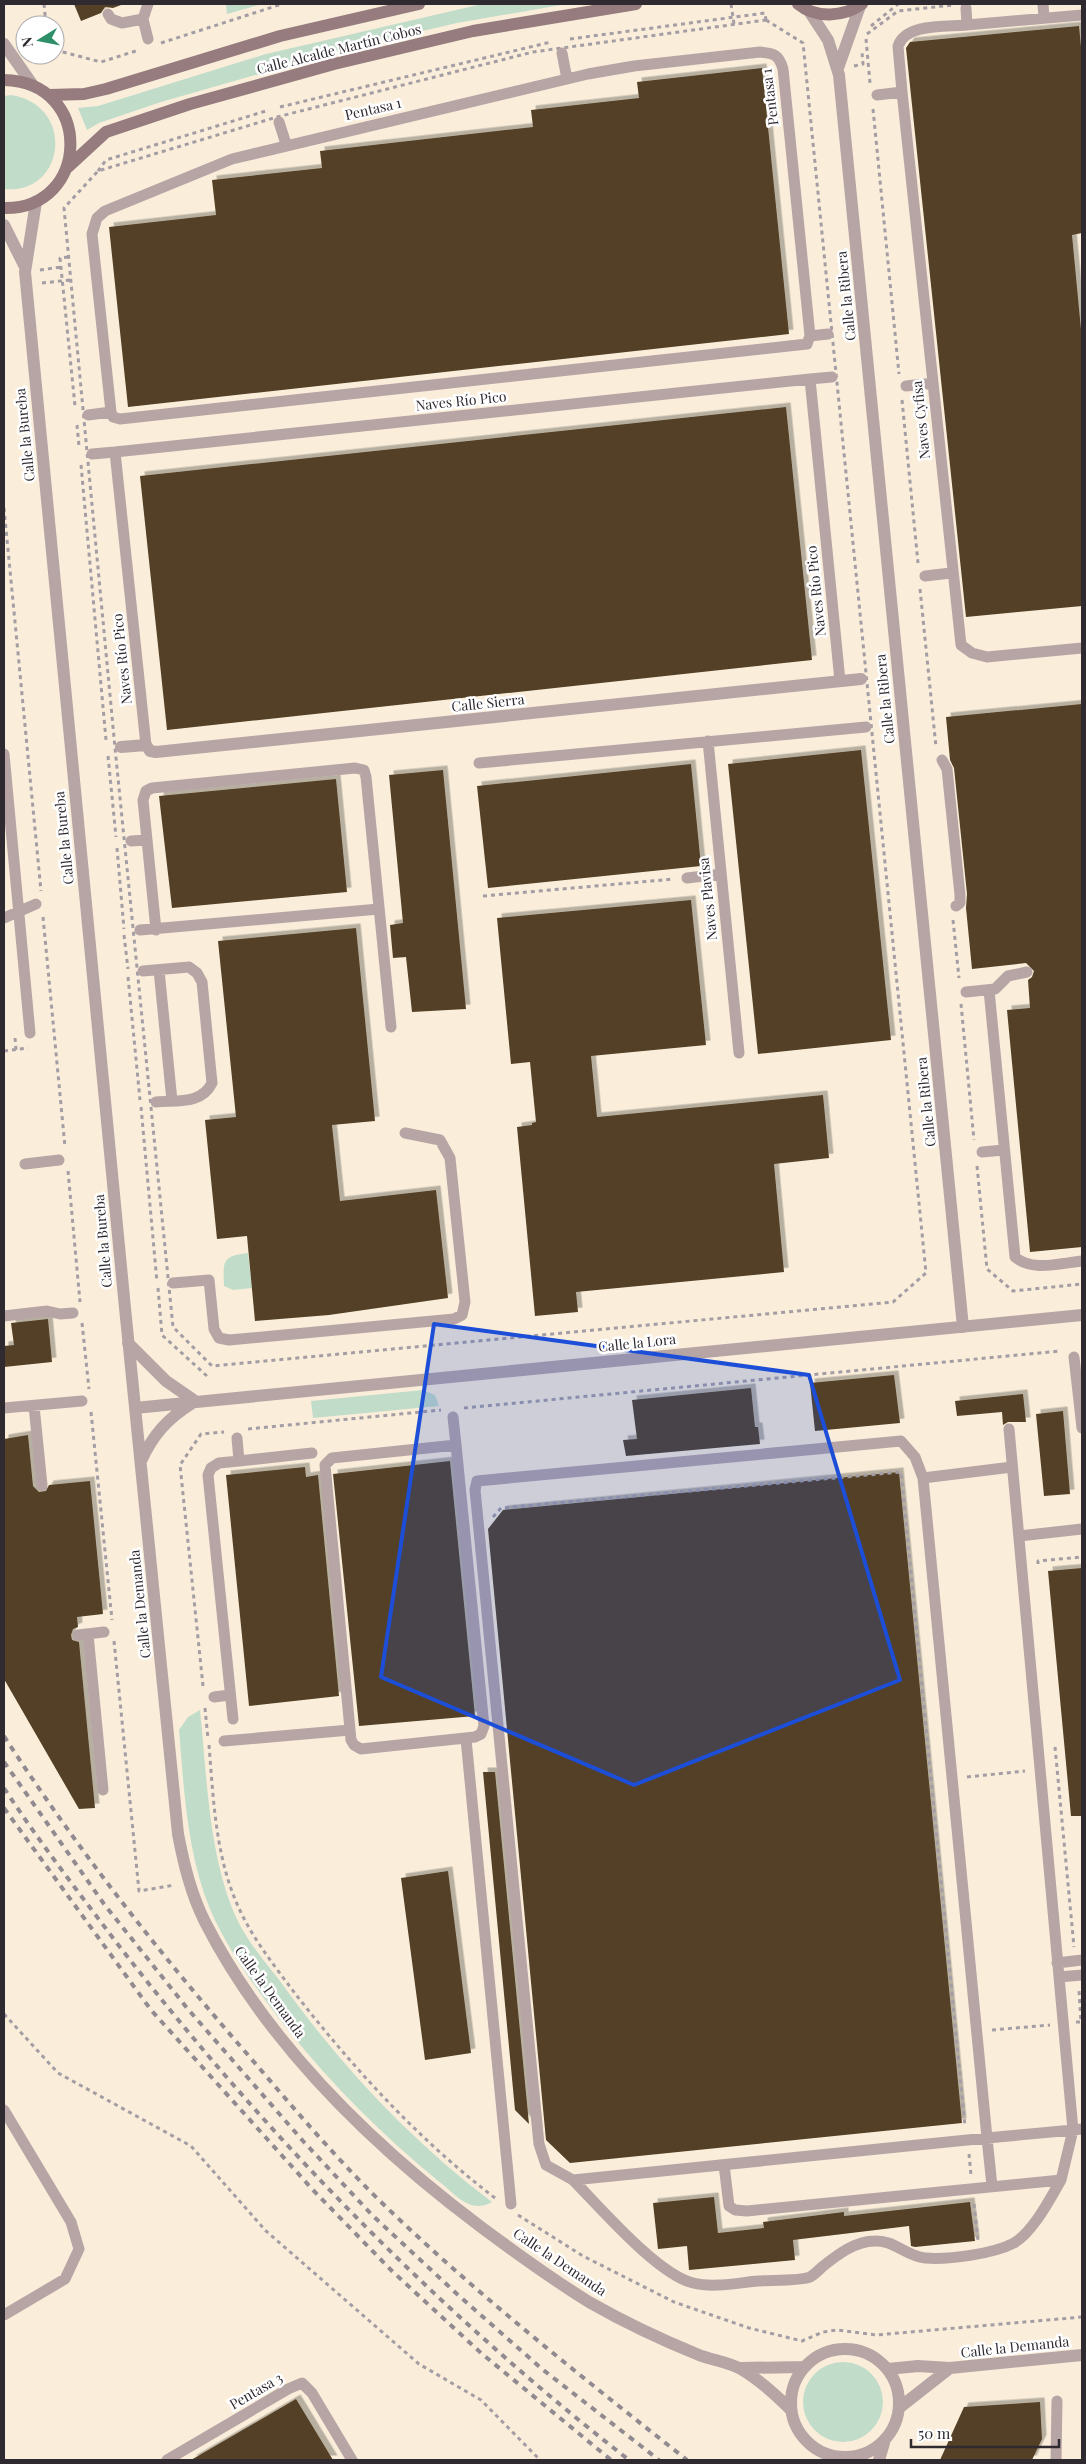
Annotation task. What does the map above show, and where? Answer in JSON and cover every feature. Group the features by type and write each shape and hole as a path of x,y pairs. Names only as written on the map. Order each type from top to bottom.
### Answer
{"main road":[{"name":"Calle Alcalde Martín Cobos","path":"48,95 84,94 106,89 280,36 419,4"},
{"name":"Calle Alcalde Martín Cobos","path":"68,166 106,132 190,104 334,64 473,31 636,4"},
{"path":"801,6 826,15 844,13 861,5"},
{"path":"4,80 32,84 48,95 59,106 67,120 71,135 71,151 68,166 55,187 36,202 16,208 4,208"}],"street":[{"name":"Calle la Ribera","path":"838,68 861,5"},
{"name":"Calle la Ribera","path":"801,6 828,40 838,68 963,1326"},
{"path":"4,44 32,84"},
{"name":"Calle la Bureba","path":"36,202 24,265 135,1408"},
{"name":"Calle la Bureba","path":"4,225 24,265"},
{"name":"Calle Sierra","path":"121,747 146,745 150,751 156,752 861,679"},
{"name":"Calle la Lora","path":"135,1408 1082,1315"},
{"path":"128,1343 166,1381 195,1401 162,1426 150,1442 140,1463"},
{"name":"Calle la Demanda","path":"135,1408 178,1834 184,1866 204,1921 234,1972 269,2021 323,2086 378,2143 448,2202 526,2260 589,2301 646,2332 701,2356 739,2368 771,2390 791,2410"},
{"path":"879,2460 884,2443 896,2422 899,2408 897,2388 888,2369 878,2360 854,2349 826,2351 804,2367 796,2380 791,2395 791,2410 796,2426 804,2439 816,2449 841,2459 864,2454 884,2443"},
{"name":"Calle la Demanda","path":"888,2369 918,2366 950,2368 1082,2355"},
{"name":"Calle la Demanda","path":"739,2368 804,2367"},
{"name":"Calle la Demanda","path":"899,2408 950,2368"}],"lane":[{"path":"145,44 143,19 148,4"},
{"path":"1042,4 1044,18"},
{"path":"961,6 967,25 1082,15"},
{"path":"108,14 111,19 122,23 143,19"},
{"name":"Naves Cyfisa","path":"967,25 922,29 907,33 900,40 898,46 960,645 972,653 987,657 1082,648"},
{"name":"Pentasa 1","path":"110,412 92,234 97,218 106,211 211,166 286,144 567,79 634,66 760,52 773,53 780,58 810,336"},
{"path":"562,53 567,79"},
{"path":"873,95 902,92"},
{"path":"279,122 286,144"},
{"path":"88,415 110,412 113,417 120,419 800,346 807,344 810,336 828,334"},
{"name":"Naves Río Pico","path":"92,454 832,377"},
{"name":"Naves Río Pico","path":"810,379 840,681"},
{"path":"902,386 932,383"},
{"name":"Naves Río Pico","path":"116,452 146,745"},
{"path":"921,576 952,573"},
{"path":"479,763 866,727"},
{"name":"Naves Plavisa","path":"708,741 739,1053"},
{"path":"4,754 30,1033"},
{"path":"939,755 947,769 960,895 960,903 954,911"},
{"path":"156,930 144,800 146,791 152,788 355,768 364,770 391,1027"},
{"path":"131,841 147,840"},
{"path":"687,878 721,874"},
{"path":"4,918 36,904"},
{"path":"140,930 379,909"},
{"path":"143,971 189,967 197,973 203,991 212,1083 207,1092 200,1098 156,1102"},
{"path":"159,970 172,1101"},
{"path":"962,992 989,990 1000,986 1008,976 1027,972"},
{"path":"989,990 1015,1257 1023,1264 1032,1266 1082,1261"},
{"path":"173,1283 209,1280 214,1329 219,1338 229,1340 454,1319 462,1315 465,1302 450,1158 440,1140 406,1134"},
{"path":"978,1153 1004,1150"},
{"path":"24,1164 59,1160"},
{"path":"4,1316 47,1311 60,1314 73,1313"},
{"path":"1074,1357 1082,1428"},
{"path":"4,1408 82,1401"},
{"path":"34,1406 42,1486"},
{"path":"453,1417 456,1445 484,1726 481,1734 466,1738 361,1749 354,1745 350,1730 325,1465 332,1458 456,1445"},
{"path":"992,2186 923,1478 915,1457 901,1441 477,1481 475,1490 539,2144 546,2165 574,2180 634,2240 669,2271 693,2283 714,2285 810,2277 841,2252 863,2242 876,2240 894,2245 908,2254 925,2258 962,2256 989,2251 1014,2243 1039,2218 1061,2180 1078,2129 1058,1977 1009,1429"},
{"path":"232,1435 239,1461"},
{"path":"232,1719 208,1475 211,1468 219,1463 312,1453"},
{"path":"923,1478 1012,1467"},
{"path":"1019,1536 1082,1529"},
{"path":"103,1790 83,1635 104,1632"},
{"path":"214,1697 230,1695"},
{"path":"224,1741 350,1730"},
{"path":"466,1738 509,2207"},
{"path":"1057,1963 1079,1961"},
{"path":"1058,1977 1080,1976"},
{"path":"4,2110 71,2222 79,2249 65,2278 4,2315"},
{"path":"574,2180 1078,2129"},
{"path":"724,2165 729,2206 736,2210 747,2211 1061,2180"},
{"name":"Pentasa 3","path":"171,2459 288,2389 302,2383 312,2393 352,2460"},
{"path":"1056,2460 1057,2401"}],"path":[{"path":"160,43 282,4"},
{"path":"731,4 734,24"},
{"path":"939,755 873,95 865,35 898,10 931,6 961,6"},
{"path":"569,39 764,13 766,20"},
{"path":"98,171 277,116 533,52 766,20 803,43 926,1273 894,1302 212,1366 173,1327 115,748 64,208 106,160 275,108 560,40"},
{"path":"65,53 101,62 145,44"},
{"path":"68,257 60,258 162,1334 208,1377"},
{"path":"4,508 41,893"},
{"path":"482,896 687,878"},
{"path":"954,911 978,1153 987,1269 1013,1291 1082,1284"},
{"path":"4,1051 32,1048"},
{"path":"462,1408 1064,1351"},
{"path":"246,1430 442,1410"},
{"path":"203,1688 180,1465 201,1434 232,1435"},
{"path":"490,1522 501,1508 900,1471 978,2241 976,2243"},
{"path":"1039,1570 1038,1561 1082,1556"},
{"path":"205,1707 220,1850 232,1894 250,1931 312,2014 393,2109 466,2176 509,2207 583,2256 674,2302 749,2328 802,2342 823,2332 851,2330 876,2335 1082,2316"},
{"path":"1055,1740 1079,1961"},
{"path":"931,1781 1058,1768"},
{"path":"138,1891 177,1884"},
{"path":"956,2033 1081,2022 1080,1976"},
{"path":"4,2014 58,2073 191,2146 266,2231 419,2364 481,2400 540,2460"},
{"path":"955,2126 965,2125"}],"highlighted area":[{"path":"434,1324 809,1375 900,1680 634,1785 381,1677"}],"shaded area":[{"path":"4,4 1082,4 1082,2460 4,2460"}],"green space":[{"path":"226,4 262,4 227,14"},
{"path":"482,4 567,4 457,23 350,48 161,102 99,123 87,130 78,108 98,106 266,54"},
{"path":"11,95 32,102 46,115 54,131 55,148 51,165 40,178 25,187 4,189 4,96"},
{"path":"248,1253 252,1288 233,1290 224,1286 224,1265 226,1261 233,1256"},
{"path":"423,1390 435,1395 439,1406 313,1418 311,1401"},
{"path":"200,1710 213,1836 224,1884 236,1918 253,1946 303,2012 378,2100 433,2153 492,2202 477,2206 471,2205 453,2194 354,2105 298,2043 233,1953 210,1909 202,1888 191,1844 179,1730 188,1717"},
{"path":"843,2362 858,2365 871,2374 880,2387 883,2402 880,2417 871,2430 858,2439 843,2442 828,2439 815,2430 806,2417 803,2402 806,2387 815,2374 828,2365"}],"building":[{"path":"74,4 121,5 113,8 105,7 101,13 81,21"},
{"path":"1079,26 1082,57 1082,233 1072,235 1082,340 1082,606 966,617 906,48 910,42"},
{"path":"762,68 789,334 128,407 109,227 216,215 212,180 322,168 320,151 533,127 531,110 639,98 637,82"},
{"path":"786,407 812,660 167,730 140,476"},
{"path":"1082,704 1082,1247 1030,1252 1007,1010 1030,1008 1028,980 1032,977 1034,971 1026,963 972,969 966,908 967,894 954,768 950,760 946,717"},
{"path":"861,750 891,1040 758,1054 728,764"},
{"path":"691,764 701,866 488,888 477,786"},
{"path":"443,770 466,1009 412,1012 406,957 393,958 390,925 403,923 389,775"},
{"path":"336,779 347,892 172,908 159,796"},
{"path":"691,900 706,1045 591,1056 597,1117 823,1095 829,1158 774,1164 784,1272 576,1292 578,1312 535,1316 517,1127 532,1125 532,1123 536,1122 530,1062 511,1064 497,918"},
{"path":"356,928 375,1121 332,1125 340,1201 436,1190 448,1298 329,1315 255,1321 247,1236 217,1239 205,1120 236,1117 218,941"},
{"path":"48,1319 52,1362 4,1367 4,1346 14,1345 11,1323"},
{"path":"894,1375 900,1423 815,1431 810,1383"},
{"path":"751,1388 755,1427 758,1427 760,1444 626,1456 623,1440 637,1439 632,1400"},
{"path":"1023,1394 1026,1422 1008,1422 1003,1425 1002,1412 957,1416 955,1401"},
{"path":"1063,1411 1070,1494 1044,1496 1036,1414"},
{"path":"28,1435 33,1486 39,1492 46,1491 49,1485 90,1481 103,1614 77,1617 78,1627 73,1629 71,1635 72,1640 79,1642 95,1808 79,1809 4,1679 4,1439"},
{"path":"450,1461 475,1716 359,1726 333,1474"},
{"path":"305,1467 306,1477 318,1475 339,1696 249,1706 226,1475"},
{"path":"899,1472 962,2123 570,2163 546,2140 488,1529 503,1510"},
{"path":"1082,1568 1082,1816 1071,1816 1048,1571"},
{"path":"483,1772 495,1772 529,2124 515,2110"},
{"path":"448,1871 471,2053 425,2060 401,1878"},
{"path":"714,2197 718,2233 764,2228 763,2222 844,2212 844,2216 970,2202 975,2241 915,2247 911,2246 909,2226 793,2240 795,2260 689,2270 687,2246 658,2249 653,2203"},
{"path":"296,2399 333,2460 191,2460"},
{"path":"1040,2402 1042,2439 1032,2460 940,2460 964,2407"}],"railway":[{"path":"4,1736 90,1860 151,1939 215,2017 346,2166 416,2235 492,2302 687,2460"},
{"path":"4,1762 104,1904 187,2008 303,2141 372,2215 542,2369 659,2460"},
{"path":"4,1788 71,1883 170,2010 291,2149 354,2216 420,2280 557,2402 629,2460"},
{"path":"4,1808 151,2010 313,2190 392,2271 481,2353 611,2460"}]}
